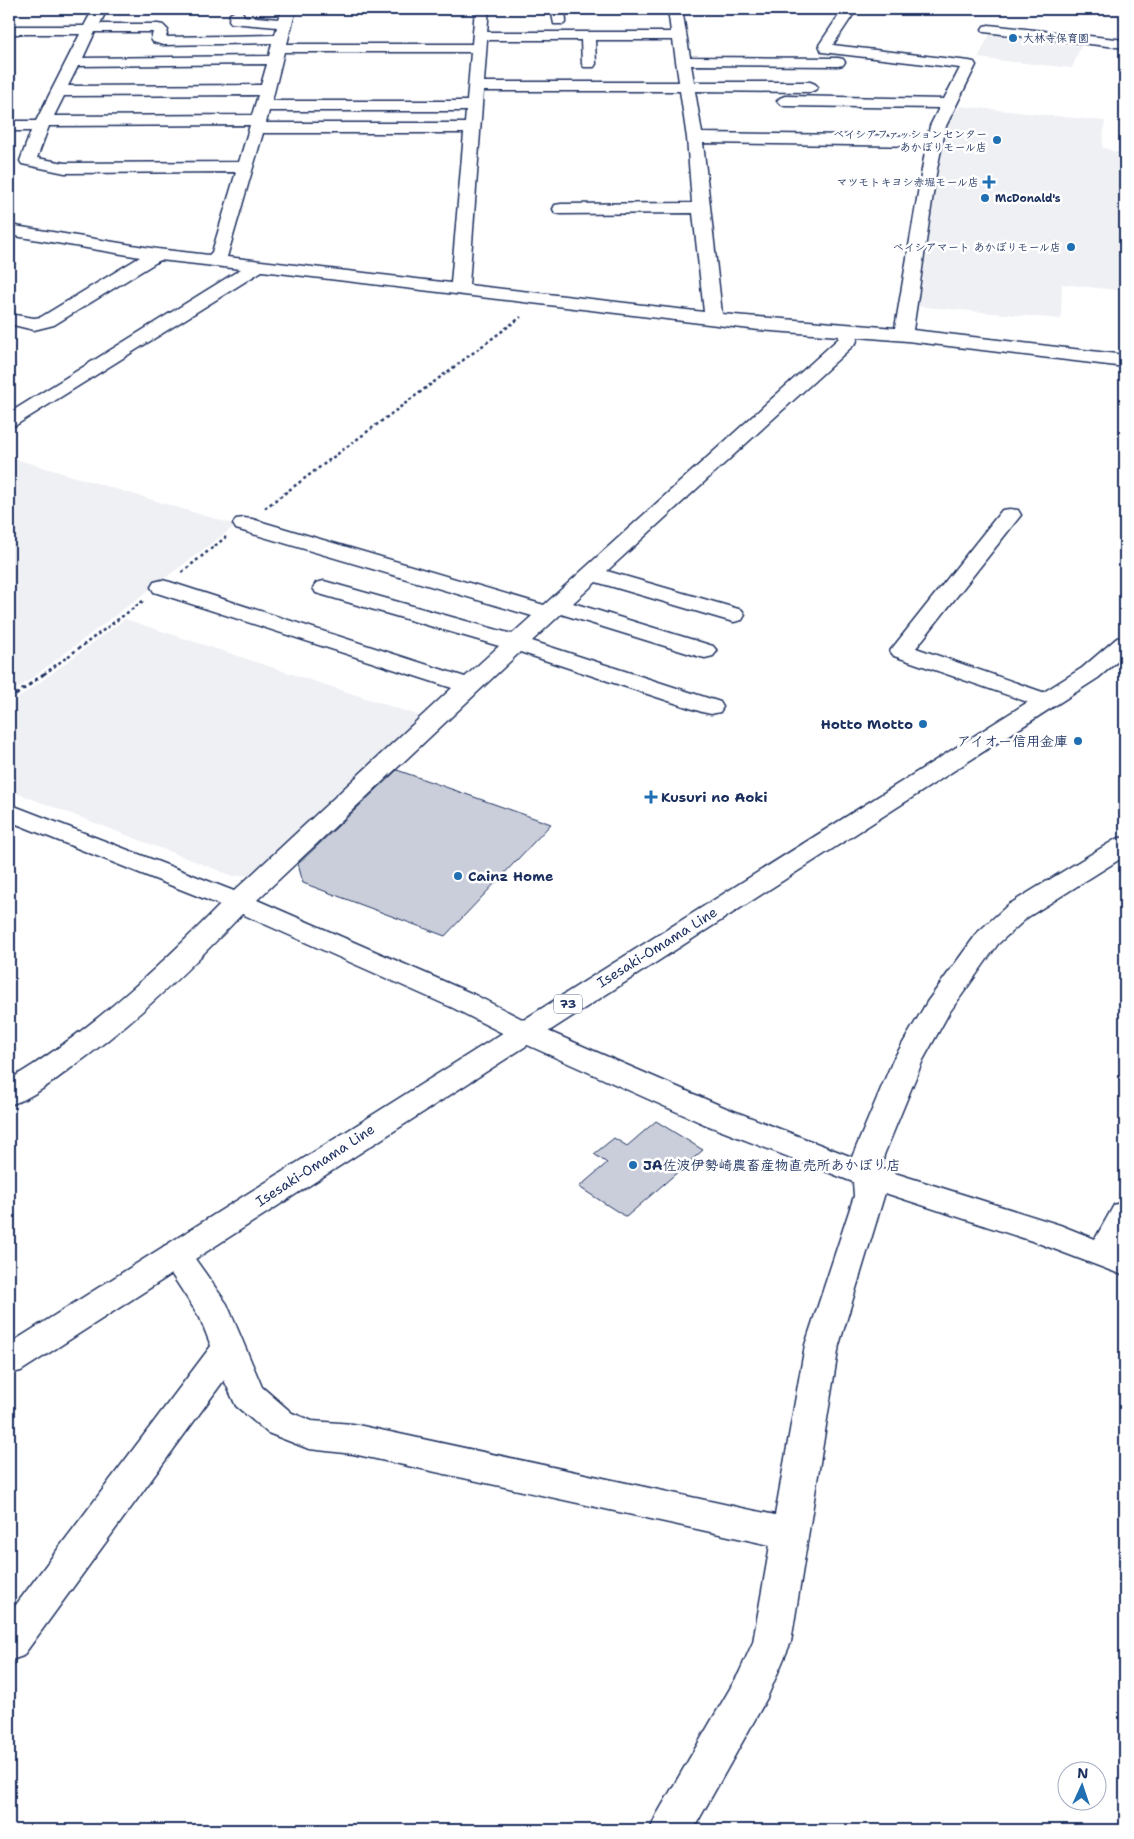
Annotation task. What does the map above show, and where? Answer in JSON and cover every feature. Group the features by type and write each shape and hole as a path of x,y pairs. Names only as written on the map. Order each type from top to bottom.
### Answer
{"street":[{"path":"100,9 42,124 30,151 28,161 66,168 246,167"},
{"path":"850,9 826,45 827,49 969,64"},
{"path":"212,260 220,254 251,150 287,16 236,20 237,14"},
{"path":"906,335 904,330 928,174 938,126 969,64 997,15"},
{"path":"74,62 278,49 482,27 588,36 674,22 683,61 695,138 714,310 712,318"},
{"path":"458,289 460,284 482,27"},
{"path":"9,30 158,28 161,30 158,39 163,41 278,49"},
{"path":"989,29 1125,44"},
{"path":"588,36 589,64"},
{"path":"683,61 838,62"},
{"path":"476,86 949,104"},
{"path":"688,93 810,88"},
{"path":"59,91 267,90"},
{"path":"9,126 260,118 474,106"},
{"path":"260,118 473,128"},
{"path":"695,138 935,141"},
{"path":"232,150 251,150"},
{"path":"30,151 59,151"},
{"path":"561,209 702,208"},
{"path":"9,230 157,254 258,266 712,318 848,332 906,335 1125,361"},
{"path":"9,319 34,324 47,321 157,254"},
{"path":"9,421 258,266"},
{"path":"9,1094 47,1071 95,1037 172,970 238,902 469,686 849,339 848,332"},
{"path":"1010,515 902,651 1045,701"},
{"path":"244,524 705,652"},
{"path":"592,574 734,615"},
{"path":"162,587 469,686"},
{"path":"324,588 516,643 711,707"},
{"name":"Isesaki-Omama Line","path":"9,1361 1121,653"},
{"path":"9,812 238,902 463,1001 524,1032 715,1116 868,1176 1049,1234 1114,1259 1125,1213"},
{"path":"671,1830 766,1659 772,1642 778,1617 820,1353 870,1196 868,1155 908,1060 937,1008 988,938 1018,911 1125,845"},
{"path":"175,1254 215,1313 248,1396 280,1422 309,1435 353,1439 791,1534"},
{"path":"9,1644 229,1348"}],"path":[{"path":"9,700 546,299"}],"shaded area":[{"path":"992,30 1059,38 1063,44 1081,46 1072,68 978,58"},
{"path":"960,106 1105,121 1102,147 1115,152 1125,153 1125,291 1062,284 1061,319 915,306 922,287 942,143 948,123"},
{"path":"9,457 236,525 9,695"},
{"path":"125,619 423,717 249,875 233,876 9,790 9,705"}],"building":[{"path":"397,770 551,824 445,936 303,883 298,864"},
{"path":"656,1121 703,1150 626,1217 579,1187 607,1163 594,1154 614,1138 627,1146"}],"place":[{"name":"大林寺保育園","path":"1013,38"},
{"name":"ベイシアファッションセンター あかぼりモール店","path":"997,140"},
{"name":"マツモトキヨシ赤堀モール店","path":"989,182"},
{"name":"McDonald's","path":"985,198"},
{"name":"ベイシアマート あかぼりモール店","path":"1071,247"},
{"name":"Hotto Motto","path":"923,724"},
{"name":"アイオー信用金庫","path":"1078,741"},
{"name":"Kusuri no Aoki","path":"651,797"},
{"name":"Cainz Home","path":"458,876"},
{"name":"JA佐波伊勢崎農畜産物直売所あかぼり店","path":"633,1165"}]}
